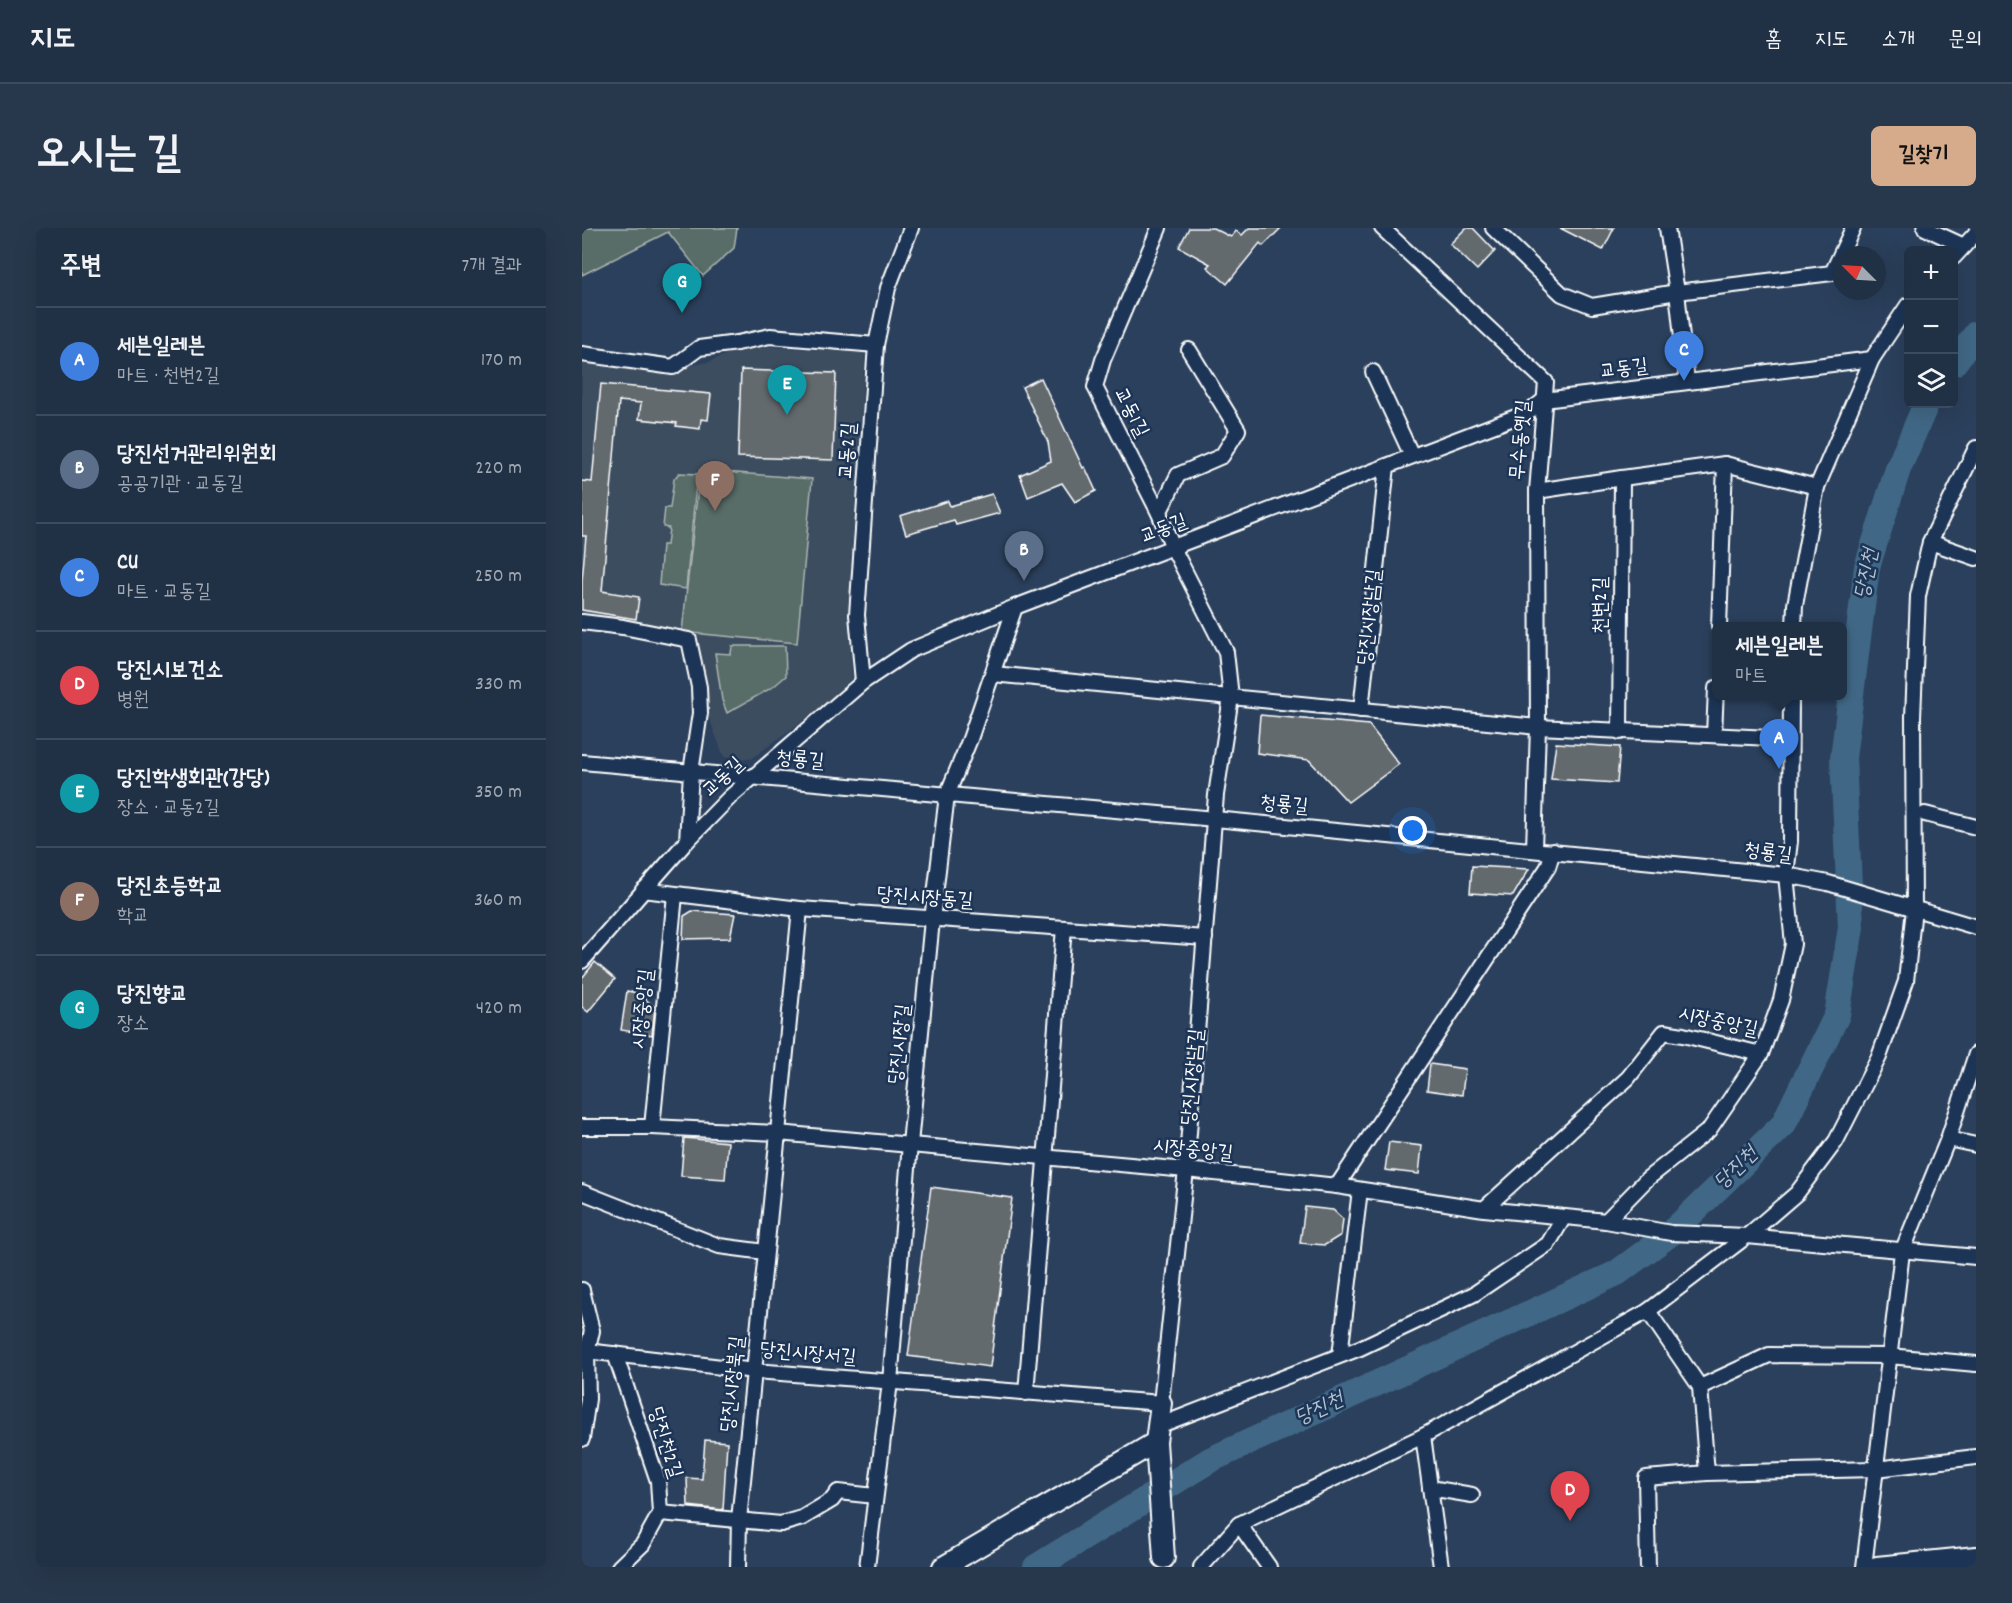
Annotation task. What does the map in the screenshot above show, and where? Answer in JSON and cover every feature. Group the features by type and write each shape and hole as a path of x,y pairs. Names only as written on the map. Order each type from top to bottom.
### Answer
{"street":[{"name":"교동2길","path":"863,682 857,615 876,345 888,288 911,228"},
{"name":"교동1길","path":"1159,228 1103,360 1095,387 1159,513 1173,548"},
{"name":"무수동옛길","path":"1382,228 1546,382 1537,491 1538,727 1534,849"},
{"path":"1493,228 1562,294 1592,306 1677,292 1832,273 1853,228"},
{"path":"1667,228 1687,382"},
{"path":"1925,228 1964,246"},
{"path":"1958,252 1976,233"},
{"path":"1794,622 1795,604 1817,487 1872,359 1904,311"},
{"path":"582,354 673,367 699,348 770,336 876,345"},
{"path":"1159,513 1178,475 1222,456 1238,430 1189,350"},
{"name":"교동길","path":"582,961 687,841 730,797 863,682 911,650 1015,607 1529,412 1544,400 1872,359"},
{"path":"1373,372 1412,456"},
{"path":"1201,1567 1239,1524 1423,1436 1648,1311 1747,1236 1797,1192 1836,1141 1874,1067 1906,981 1914,909 1914,657 1918,596 1930,542 1976,448"},
{"path":"1537,491 1725,464 1817,487"},
{"path":"1719,622 1725,464"},
{"name":"당진시장남길","path":"1361,710 1387,466"},
{"name":"천변2길","path":"1620,732 1622,478"},
{"path":"1930,542 1976,558"},
{"name":"당진시장남길","path":"1164,1563 1157,1442 1186,1170 1216,795 1231,697 1226,652 1173,548"},
{"name":"당진시장길","path":"867,1567 890,1382 910,1144 947,795 993,674 1015,607"},
{"path":"582,622 623,627 689,640 699,687 700,713 691,772 687,841"},
{"path":"993,674 1538,727 1790,740"},
{"path":"1714,735 1715,700"},
{"path":"1786,875 1790,841 1791,700"},
{"name":"청룡길","path":"582,762 1215,819 1786,875 1828,883 1976,927"},
{"path":"1925,814 1976,827"},
{"path":"1337,1186 1548,867 1554,851"},
{"name":"시장중앙길","path":"1484,1209 1628,1078 1664,1032 1761,1054 1781,1000 1793,944 1786,875"},
{"name":"당진시장동길","path":"643,890 800,909 1205,938"},
{"name":"시장중앙길","path":"652,1127 675,895"},
{"name":"당진시장북길","path":"738,1567 739,1520 800,909"},
{"path":"1026,1393 1064,928"},
{"path":"1606,1221 1647,1179 1709,1130 1761,1054"},
{"path":"1864,1567 1902,1252 1948,1139 1976,1054"},
{"path":"582,1127 652,1127 778,1133 910,1144"},
{"path":"1948,1139 1976,1145"},
{"name":"시장중앙길","path":"910,1144 1337,1186 1484,1209 1606,1221 1671,1233 1747,1236 1976,1257"},
{"path":"1340,1355 1360,1190"},
{"path":"582,1192 719,1246 765,1252"},
{"path":"943,1567 1157,1442 1474,1294 1548,1244 1564,1217"},
{"path":"582,1290 592,1331 584,1350 588,1399 582,1439"},
{"path":"1648,1311 1700,1387 1707,1473"},
{"name":"당진시장서길","path":"584,1350 755,1371 1161,1403"},
{"name":"당진천2길","path":"615,1354 658,1481 660,1513"},
{"path":"1700,1387 1769,1355 1889,1356 1976,1364"},
{"path":"1423,1436 1441,1567"},
{"path":"1648,1567 1646,1478 1707,1473 1876,1469 1976,1457"},
{"path":"1430,1488 1472,1495"},
{"path":"620,1567 643,1544 660,1513 780,1524 801,1518 832,1500 838,1492 875,1496"},
{"path":"1239,1524 1269,1567"},
{"path":"1877,1567 1976,1557"}],"shaded area":[{"path":"756,346 865,353 848,615 852,678 824,705 751,759 724,757 708,715 698,653 698,637 582,616 582,360 672,369 709,362 739,349"}],"green space":[{"path":"582,228 737,228 734,248 703,276 668,232 582,275"},
{"path":"700,470 812,479 797,643 682,632"},
{"path":"679,473 697,474 686,589 659,585 662,545 667,545 669,528 663,527 665,508 670,508 674,479"},
{"path":"732,646 785,646 786,676 773,687 727,713 722,700 715,653 731,654"}],"building":[{"path":"1189,228 1213,228 1231,237 1236,231 1242,235 1249,228 1281,228 1263,246 1260,243 1227,284 1207,267 1210,264 1179,247"},
{"path":"1466,228 1473,228 1495,251 1477,270 1450,244"},
{"path":"1560,228 1614,228 1603,250"},
{"path":"741,370 836,373 833,460 738,457"},
{"path":"1041,378 1096,491 1075,502 1062,483 1028,497 1020,475 1051,461 1048,442 1022,387"},
{"path":"601,384 711,394 708,420 701,419 700,429 676,426 677,423 639,419 641,403 619,401 602,591 639,597 636,619 582,610 586,536 582,536 582,481 592,482"},
{"path":"992,494 1000,513 956,525 954,520 906,534 900,516 948,501 950,506"},
{"path":"1260,715 1369,725 1399,764 1348,802 1309,760 1257,753"},
{"path":"1556,743 1620,747 1617,783 1551,779"},
{"path":"1472,866 1529,869 1513,896 1470,893"},
{"path":"692,911 735,914 730,938 683,939 684,916"},
{"path":"595,962 615,979 588,1012 582,1007 582,978"},
{"path":"627,991 638,993 655,1007 652,1035 621,1030"},
{"path":"1430,1064 1465,1069 1462,1095 1427,1090"},
{"path":"684,1138 728,1142 725,1179 681,1176"},
{"path":"1389,1142 1422,1146 1419,1174 1385,1170"},
{"path":"931,1187 1012,1198 990,1367 908,1356"},
{"path":"1305,1207 1333,1210 1343,1219 1341,1235 1325,1245 1300,1243"},
{"path":"705,1440 727,1442 723,1510 688,1506 687,1478 702,1479"}],"waterway":[{"name":"당진천","path":"1958,358 1976,334"},
{"name":"당진천","path":"1036,1567 1210,1460 1617,1273 1671,1233 1783,1125 1837,1015 1851,927 1843,758 1867,567 1898,469 1924,408"}],"place":[{"name":"당진향교","path":"682,313"},
{"name":"CU","path":"1684,381"},
{"name":"당진학생회관(강당)","path":"787,415"},
{"name":"당진초등학교","path":"715,511"},
{"name":"당진선거관리위원회","path":"1024,581"},
{"name":"세븐일레븐","path":"1779,769"},
{"name":"당진시보건소","path":"1570,1521"}]}
